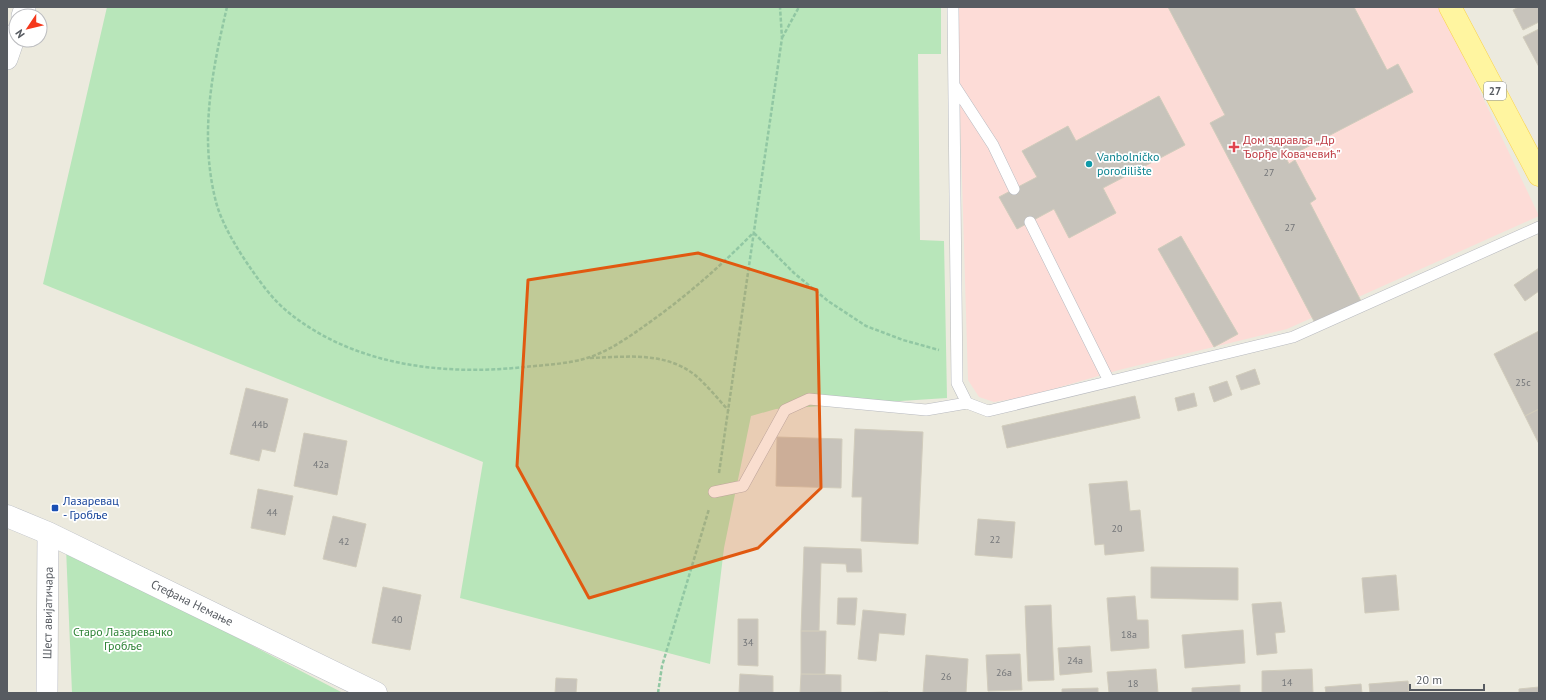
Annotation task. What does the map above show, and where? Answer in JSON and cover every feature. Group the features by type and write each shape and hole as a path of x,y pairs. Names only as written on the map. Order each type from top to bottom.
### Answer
{"main road":[{"name":"27","path":"1450,7 1539,175"}],"street":[{"path":"7,59 11,48"},
{"name":"Стефана Немање","path":"7,516 48,534 376,693"},
{"name":"Шест авијатичара","path":"47,693 48,534"}],"lane":[{"path":"953,7 957,383 967,403"},
{"path":"954,85 992,145 1014,189"},
{"path":"1030,222 1109,381"},
{"path":"714,492 743,486 785,410 809,399 926,410 967,403 988,411 1293,337 1539,227"}],"path":[{"path":"227,7 210,84 207,127 209,168 217,204 236,248 259,280 287,311 319,333 352,351 426,368 504,370 587,358 657,357 680,365 696,375 729,412"},
{"path":"658,693 662,666 719,475 782,38 780,7"},
{"path":"782,38 799,7"},
{"path":"587,358 623,341 680,301 754,232"},
{"path":"754,232 794,272 828,301 866,326 903,340 957,355"}],"highlighted area":[{"path":"698,253 817,290 821,488 758,548 589,598 517,466 528,280"}],"shaded area":[{"name":"Дом здравља „Др Ђорђе Ковачевић”","path":"959,7 1440,7 1539,216 1287,329 1119,370 1029,396 994,402 979,397 968,380 959,79"}],"green space":[{"path":"107,7 941,7 941,54 918,54 920,240 944,241 947,398 776,409 751,416 724,548 710,664 460,598 483,462 43,284"},
{"name":"Старо Лазаревачко Гробље","path":"66,548 343,693 72,693"}],"building":[{"path":"1168,7 1354,7 1387,70 1398,64 1413,92 1286,158 1289,164 1295,160 1316,199 1310,203 1361,301 1316,325 1210,123 1225,115"},
{"path":"1519,7 1539,7 1539,22 1523,30 1513,10"},
{"path":"1539,29 1539,67 1523,37"},
{"name":"Vanbolničko porodilište","path":"1159,96 1185,145 1103,188 1116,213 1069,238 1054,209 1017,229 999,197 1037,177 1022,151 1068,126 1076,141"},
{"path":"1181,236 1238,334 1214,347 1158,249"},
{"path":"1539,268 1539,291 1525,301 1514,285"},
{"path":"1539,331 1539,409 1525,416 1494,354"},
{"path":"1255,369 1260,384 1241,390 1236,376"},
{"path":"1227,381 1232,395 1214,402 1209,387"},
{"path":"246,388 288,399 275,452 262,449 259,461 230,454"},
{"path":"1194,393 1197,406 1178,411 1175,398"},
{"path":"1135,396 1140,418 1007,448 1002,426"},
{"path":"1539,409 1539,444 1525,416"},
{"path":"855,429 923,432 918,544 861,541 862,497 852,497"},
{"path":"304,433 347,441 337,495 294,486"},
{"path":"777,437 842,439 841,488 776,486"},
{"path":"1127,481 1130,511 1140,510 1144,551 1105,555 1104,544 1095,545 1089,484"},
{"path":"258,489 293,496 285,535 251,528"},
{"path":"333,516 366,524 356,567 323,559"},
{"path":"978,519 1015,522 1012,558 975,555"},
{"path":"804,547 861,549 862,572 847,572 846,564 821,563 819,631 801,631"},
{"path":"1151,567 1238,568 1238,600 1151,598"},
{"path":"1396,575 1399,610 1365,613 1362,578"},
{"path":"383,587 421,595 410,650 372,643"},
{"path":"1135,596 1137,620 1148,620 1149,648 1111,651 1107,598"},
{"path":"838,598 857,598 855,625 837,624"},
{"path":"1281,602 1285,632 1275,633 1277,653 1257,655 1252,604"},
{"path":"1051,605 1054,680 1028,681 1025,606"},
{"path":"863,610 906,614 904,635 879,633 876,661 858,659"},
{"path":"738,619 758,619 758,666 738,665"},
{"path":"1243,630 1245,663 1185,668 1182,635"},
{"path":"801,631 826,631 825,674 801,674"},
{"path":"1090,646 1092,672 1060,675 1058,648"},
{"path":"1020,654 1022,690 988,691 986,655"},
{"path":"926,655 968,659 966,693 923,693"},
{"path":"1156,669 1158,693 1109,693 1107,672"},
{"path":"1312,669 1313,693 1262,693 1262,671"},
{"path":"740,674 773,676 773,693 739,693"},
{"path":"801,674 841,675 841,693 800,693"},
{"path":"556,678 577,679 576,693 555,693"},
{"path":"1408,681 1409,693 1370,693 1369,684"},
{"path":"1361,684 1362,693 1326,693 1325,687"},
{"path":"1240,685 1240,693 1192,693 1192,688"},
{"path":"1539,687 1539,693 1519,693 1519,689"},
{"path":"1098,688 1098,693 1062,693 1062,689"},
{"path":"888,692 888,693 849,693"}],"place":[{"name":"Дом здравља „Др Ђорђе Ковачевић”","path":"1234,147"},
{"name":"Vanbolničko porodilište","path":"1089,164"},
{"name":"Лазаревац - Гробље","path":"55,508"}]}
